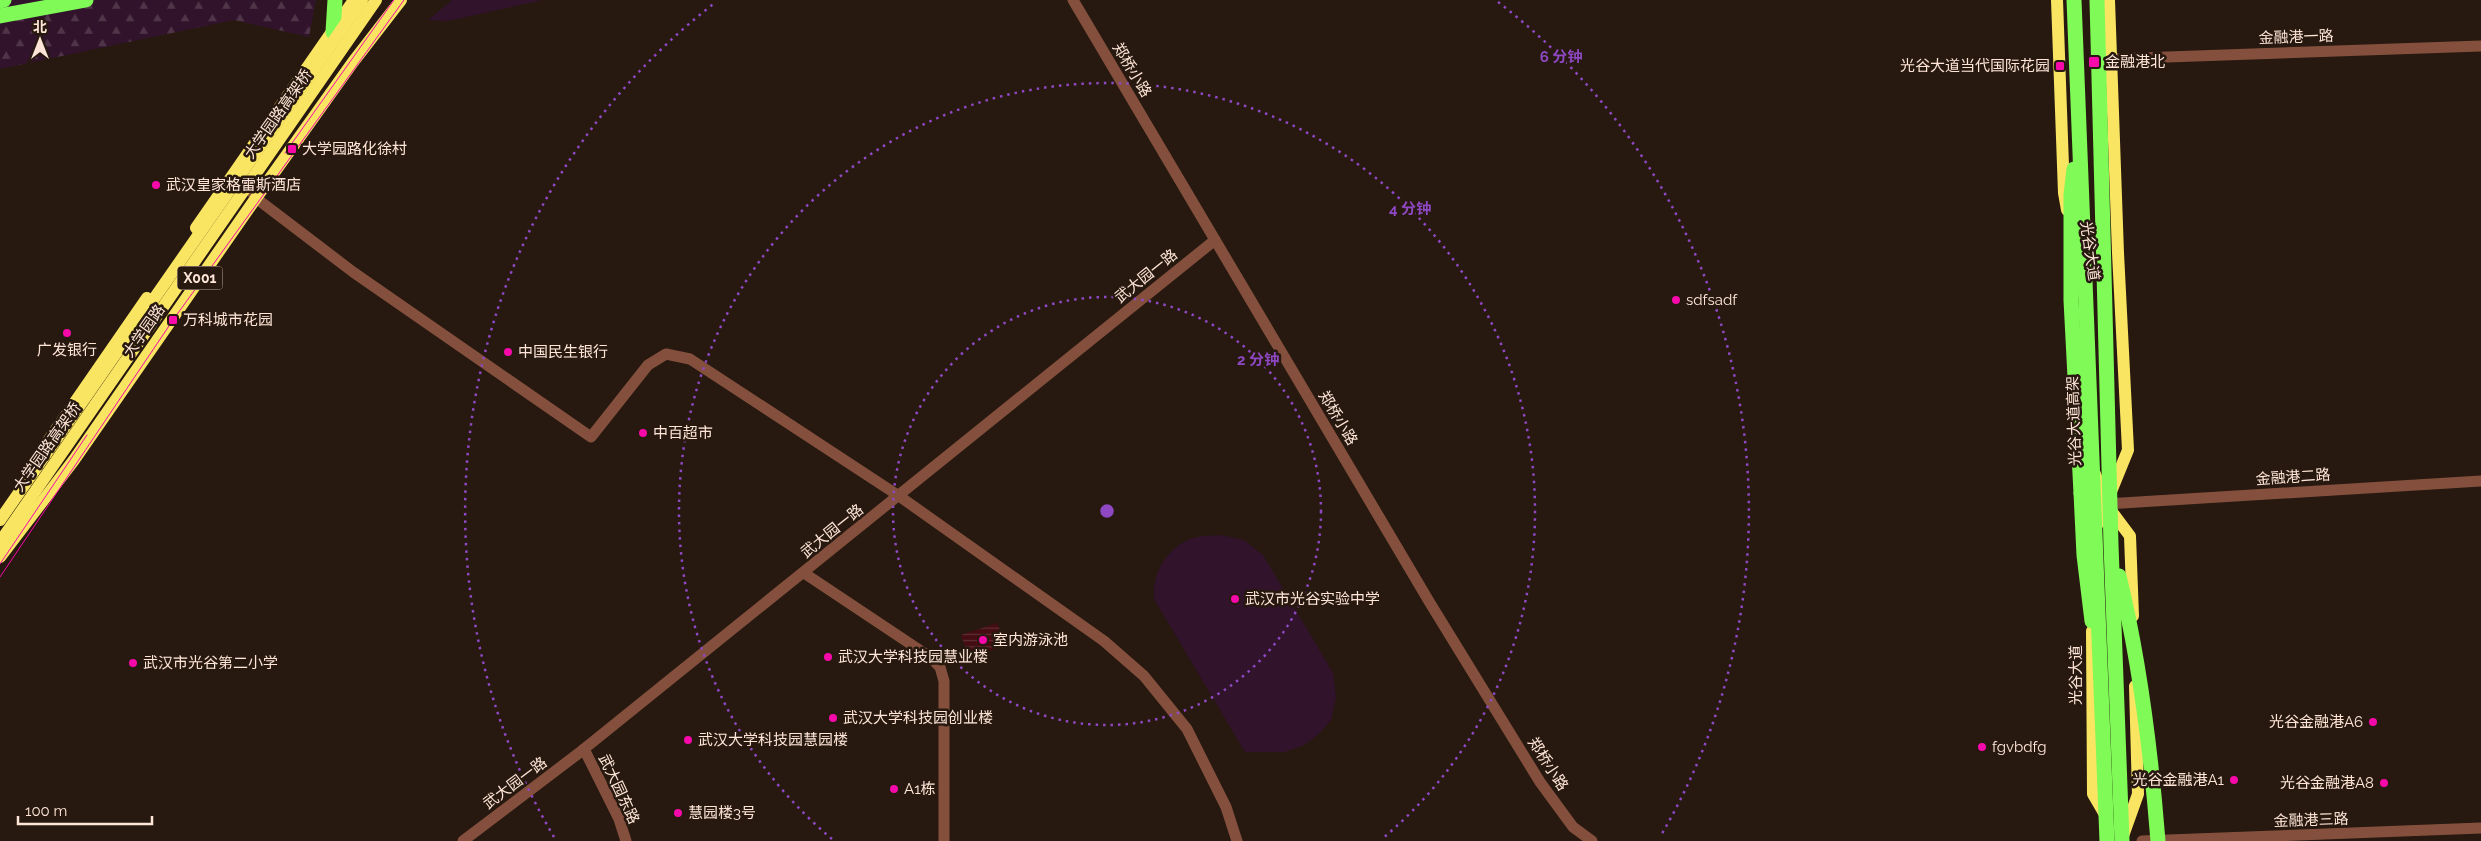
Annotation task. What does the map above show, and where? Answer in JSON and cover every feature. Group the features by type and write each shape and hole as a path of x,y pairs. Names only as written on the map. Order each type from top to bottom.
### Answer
{"highway":[{"path":"0,1 4,0"},
{"path":"0,16 86,0"},
{"path":"333,32 335,0"},
{"name":"光谷大道高架","path":"2074,0 2107,841"},
{"path":"2097,0 2111,545 2122,841"},
{"path":"2080,120 2071,195 2071,300 2084,555 2092,621"},
{"path":"2111,545 2127,609 2151,759 2158,841"}],"main road":[{"name":"大学园路","path":"0,511 354,0"},
{"name":"大学园路","path":"0,520 362,0"},
{"name":"大学园路高架桥","path":"0,542 376,0"},
{"name":"大学园路","path":"0,557 74,460 256,198 353,62 401,0"},
{"name":"光谷大道","path":"2057,0 2064,193 2078,266 2086,453 2106,504 2130,536 2138,794 2122,841"},
{"name":"光谷大道","path":"2109,0 2118,253 2128,450 2091,538 2093,794 2122,841"}],"street":[{"name":"郑桥小路","path":"1073,0 1430,603 1540,782 1573,827 1592,841"},
{"name":"金融港一路","path":"2112,58 2481,46"},
{"path":"236,169 256,198 353,272 591,437 648,365 666,354 690,358 899,496 1104,641 1144,676 1187,729 1226,807 1237,841"},
{"name":"武大园一路","path":"463,841 584,749 1215,240"},
{"name":"金融港二路","path":"2106,504 2481,480"},
{"path":"804,573 930,657 940,667 944,681 944,841"},
{"name":"武大园东路","path":"584,749 619,819 626,841"},
{"name":"金融港三路","path":"2142,841 2481,828"}],"green space":[{"path":"0,0 316,0 309,37 234,20 0,69"},
{"path":"452,0 543,0 448,21 428,20"},
{"path":"1221,535 1244,540 1263,555 1333,673 1336,698 1331,720 1319,734 1304,745 1285,752 1245,752 1154,599 1154,589 1159,569 1171,552 1178,546 1197,537"}],"shaded area":[{"name":"室内游泳池","path":"997,623 1006,645 969,658 961,635"}],"tram line":[{"path":"285,153 394,0"},
{"path":"0,577 173,320 404,0"},
{"path":"0,564 87,435"}],"place":[{"name":"金融港北","path":"2094,62"},
{"name":"光谷大道当代国际花园","path":"2060,66"},
{"name":"大学园路化徐村","path":"292,149"},
{"name":"武汉皇家格雷斯酒店","path":"156,185"},
{"name":"sdfsadf","path":"1676,300"},
{"name":"万科城市花园","path":"173,320"},
{"name":"广发银行","path":"67,333"},
{"name":"中国民生银行","path":"508,352"},
{"name":"中百超市","path":"643,433"},
{"name":"武汉市光谷实验中学","path":"1235,599"},
{"name":"室内游泳池","path":"983,640"},
{"name":"武汉大学科技园慧业楼","path":"828,657"},
{"name":"武汉市光谷第二小学","path":"133,663"},
{"name":"武汉大学科技园创业楼","path":"833,718"},
{"name":"光谷金融港A6","path":"2373,722"},
{"name":"武汉大学科技园慧园楼","path":"688,740"},
{"name":"fgvbdfg","path":"1982,747"},
{"name":"光谷金融港A1","path":"2234,780"},
{"name":"光谷金融港A8","path":"2384,783"},
{"name":"A1栋","path":"894,789"},
{"name":"慧园楼3号","path":"678,813"}]}
